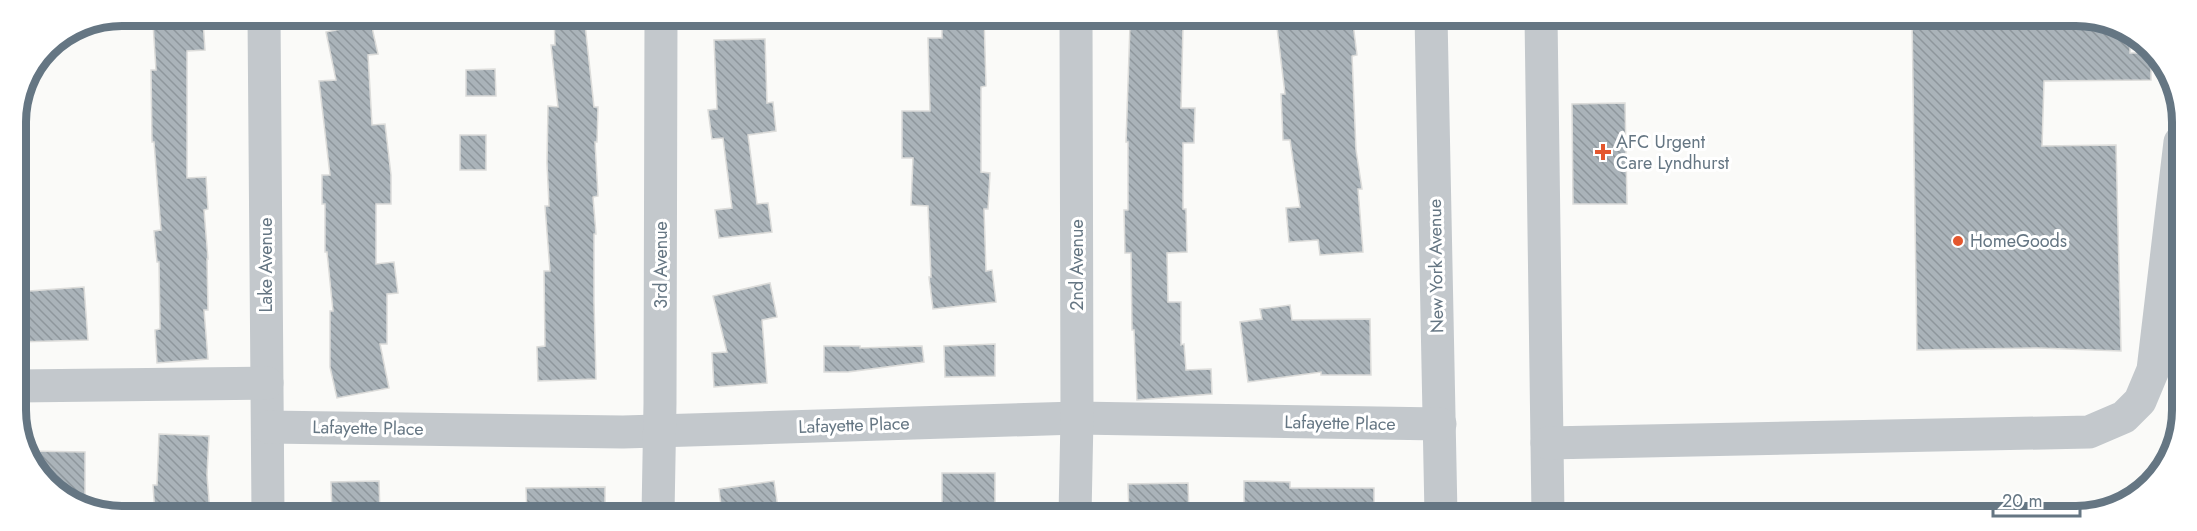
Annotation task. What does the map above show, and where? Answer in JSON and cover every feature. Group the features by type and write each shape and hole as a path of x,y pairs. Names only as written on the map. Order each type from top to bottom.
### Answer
{"street":[{"name":"Lake Avenue","path":"264,26 268,506"},
{"name":"3rd Avenue","path":"658,506 661,26"},
{"name":"2nd Avenue","path":"1075,506 1076,26"},
{"name":"New York Avenue","path":"1431,26 1441,505"},
{"path":"1541,26 1548,505"},
{"path":"1547,443 2089,432 2124,417 2140,401 2153,370 2172,210"},
{"path":"26,386 267,383"},
{"name":"Lafayette Place","path":"268,427 659,431 1077,418 1440,424"}],"building":[{"path":"153,26 203,26 205,50 187,51 187,178 206,177 208,209 204,210 208,259 208,310 204,310 208,359 157,363 155,330 160,329 159,262 157,262 154,231 161,230 154,142 152,142 151,70 156,70"},
{"path":"356,26 372,26 378,54 368,55 372,125 385,124 391,175 391,204 376,204 376,264 394,262 398,293 387,294 387,344 380,344 389,388 337,398 330,367 330,311 333,311 327,252 325,252 325,204 322,204 322,175 330,175 319,81 336,80 326,32"},
{"path":"554,26 585,26 594,107 598,107 597,142 595,142 598,196 593,197 596,234 594,234 594,302 596,379 538,381 537,347 545,346 544,271 550,271 545,206 549,206 548,106 558,107 551,45 555,45"},
{"path":"942,26 984,26 986,86 981,87 981,172 990,173 988,209 984,209 986,271 992,270 996,302 933,309 929,277 931,277 928,206 911,205 913,158 902,158 902,111 930,111 928,38 942,38"},
{"path":"1130,26 1183,26 1181,108 1195,108 1194,143 1183,143 1183,209 1186,209 1187,252 1167,253 1168,302 1181,302 1181,345 1184,344 1186,370 1211,369 1212,394 1137,400 1134,330 1132,330 1131,253 1125,253 1124,210 1128,210 1128,142 1126,142"},
{"path":"1277,26 1353,26 1357,55 1352,56 1356,150 1362,189 1358,189 1363,252 1320,255 1318,240 1289,242 1286,208 1300,207 1290,140 1283,140 1281,94 1285,94"},
{"path":"1912,26 2094,27 2118,35 2130,42 2130,53 2142,53 2151,62 2151,80 2044,81 2042,146 2116,145 2121,351 2038,348 1917,350"},
{"path":"765,39 767,103 773,102 776,131 748,135 757,204 768,203 772,232 719,238 715,210 732,208 723,138 712,139 708,110 717,109 714,40"},
{"path":"495,69 496,96 466,96 466,70"},
{"path":"1625,103 1627,204 1573,204 1572,104"},
{"path":"460,135 486,135 486,170 460,170"},
{"path":"770,283 777,317 762,320 767,383 714,387 712,353 727,352 713,296"},
{"path":"84,287 88,340 26,342 26,291"},
{"path":"1290,305 1292,320 1370,319 1371,375 1321,375 1321,372 1248,382 1240,322 1262,319 1260,309"},
{"path":"995,344 995,376 945,377 944,346"},
{"path":"824,346 860,346 860,348 922,346 924,362 848,372 824,372"},
{"path":"159,434 209,436 207,475 209,506 154,506 153,485 157,485"},
{"path":"35,451 85,452 85,498 63,486 45,468"},
{"path":"942,473 995,473 995,506 942,506"},
{"path":"379,481 380,506 332,506 331,482"},
{"path":"774,481 778,506 721,506 719,489"},
{"path":"1244,481 1290,482 1290,488 1374,488 1374,505 1244,505"},
{"path":"1188,483 1189,505 1129,505 1128,484"},
{"path":"605,487 605,506 527,506 526,488"}],"place":[{"name":"AFC Urgent Care Lyndhurst","path":"1603,152"},
{"name":"HomeGoods","path":"1958,241"}]}
